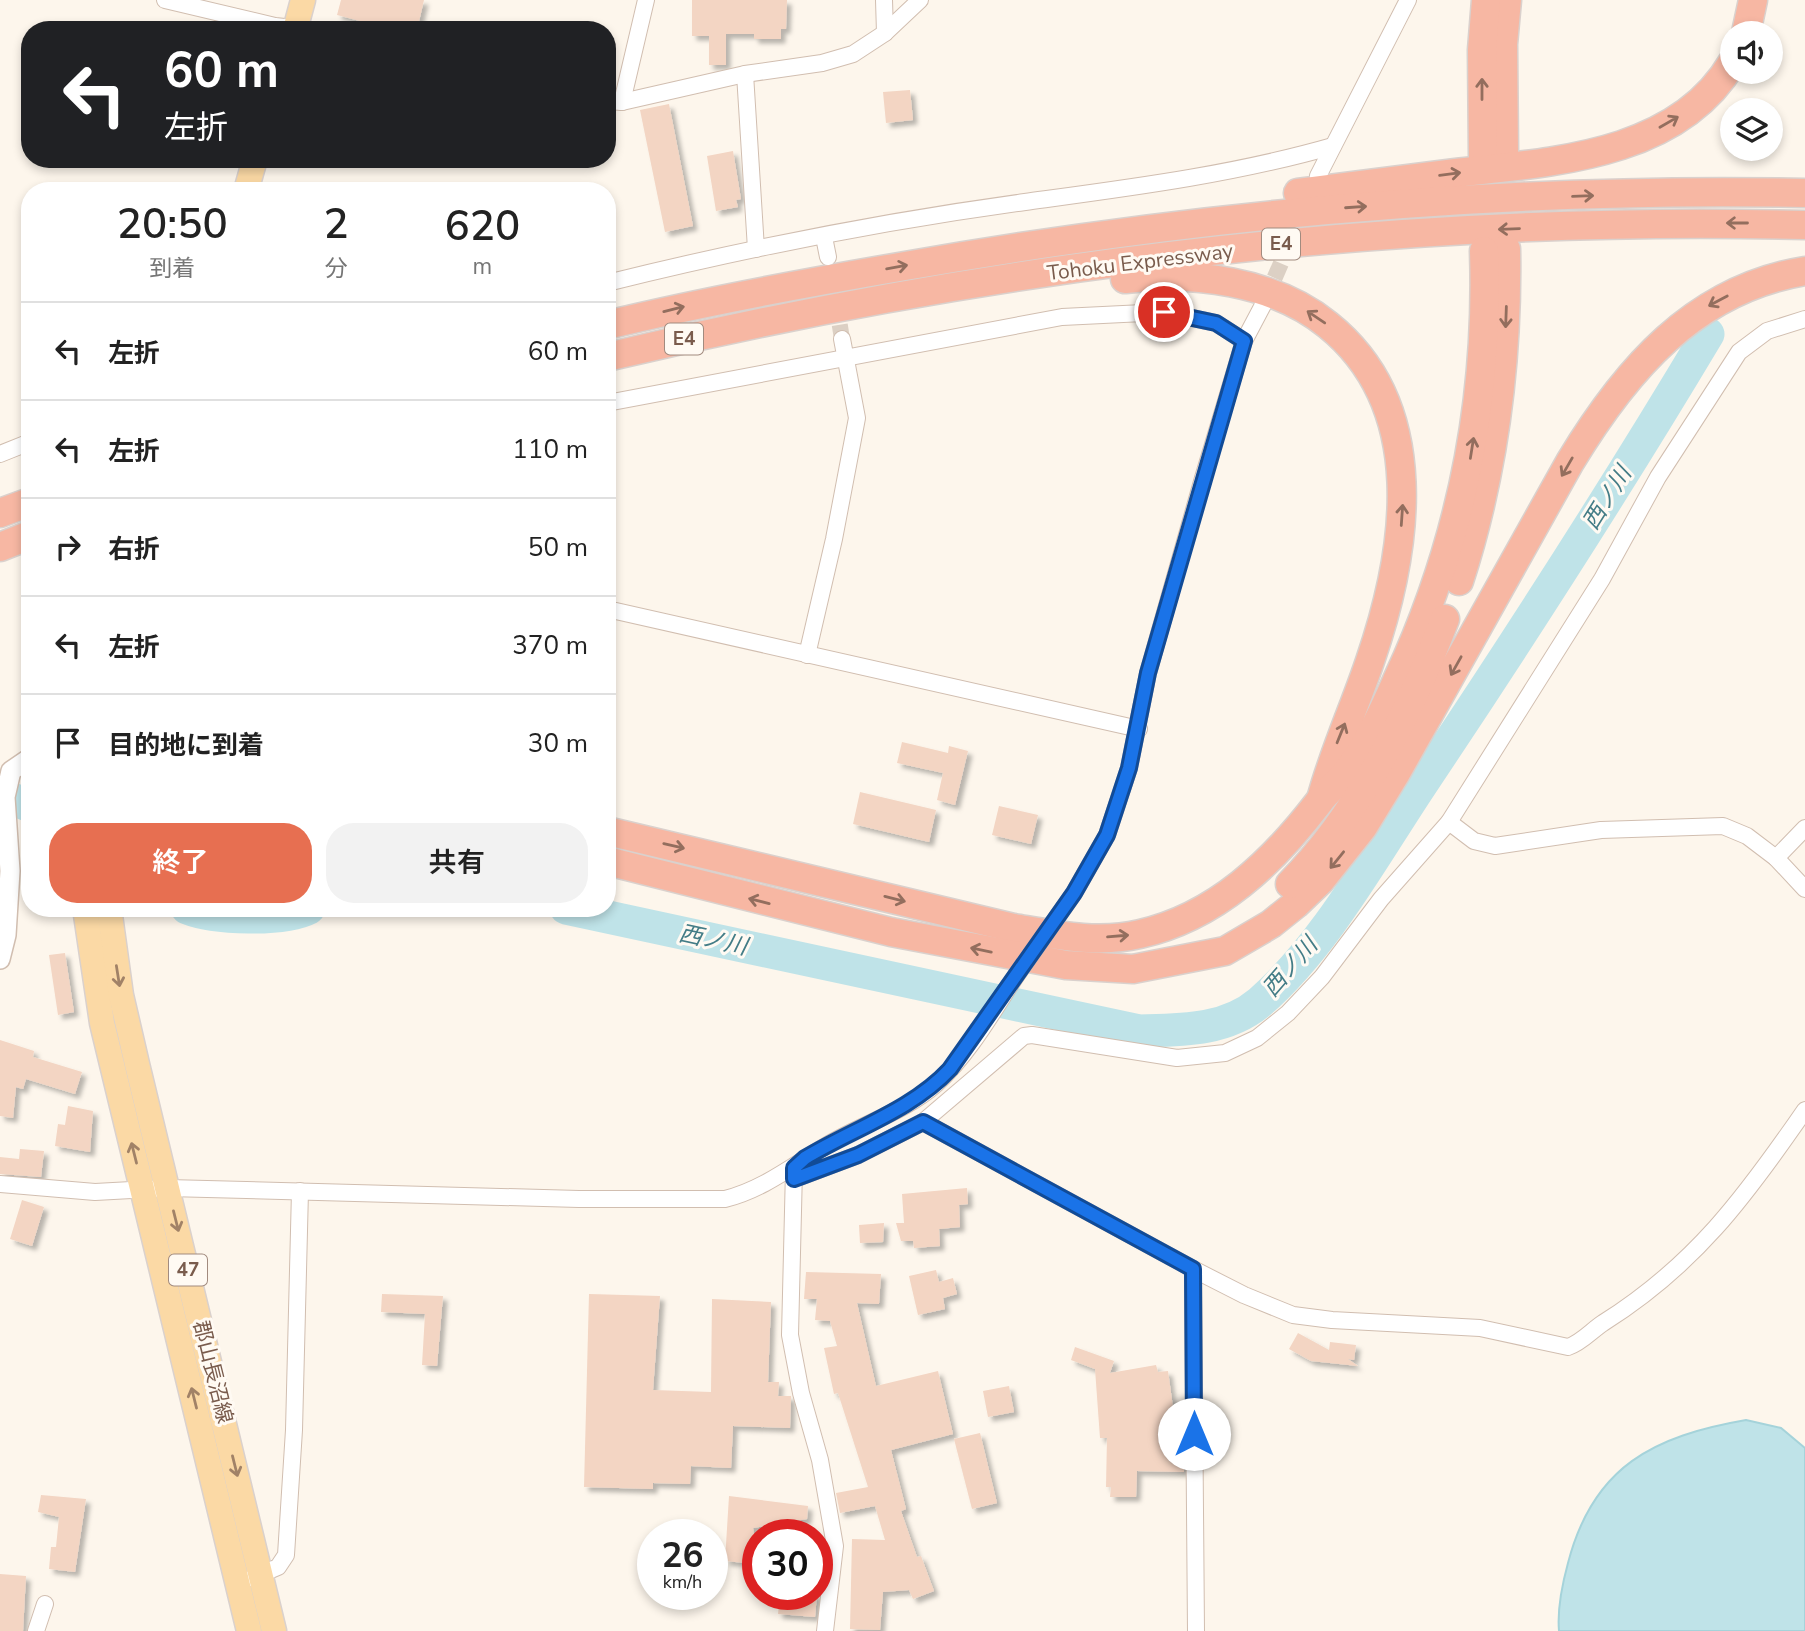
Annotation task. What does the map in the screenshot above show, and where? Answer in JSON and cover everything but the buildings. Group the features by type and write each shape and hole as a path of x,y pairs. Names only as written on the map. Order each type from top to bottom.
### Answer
{"highway":[{"path":"1486,0 1482,50 1493,156 1507,0"},
{"path":"1749,21 1753,0"},
{"path":"996,250 1097,225 1219,204 1527,165 1605,151 1664,126 1688,111 1720,79"},
{"name":"Tohoku Expressway","path":"616,323 759,291 1099,234 1336,208 1642,194 1805,192"},
{"name":"Tohoku Expressway","path":"616,355 762,321 1096,266 1339,238 1613,225 1805,225"},
{"path":"616,833 1014,928 1083,939 1140,934 1202,913 1274,857 1321,798 1347,773 1387,702 1420,630 1449,548 1475,424 1495,250 1505,338 1489,462 1472,538 1424,673 1353,801 1304,869 1256,915 1194,958"},
{"path":"616,863 878,929 1013,957 1066,965 1133,969 1225,951 1271,924 1320,880 1363,827 1595,420 1644,358 1693,316 1717,301 1764,282 1805,271"},
{"path":"762,321 1139,278 1188,278 1274,293 1320,318 1340,335 1376,379 1389,412 1401,458 1402,518 1383,622 1335,748 1321,798"},
{"path":"0,513 21,505"},
{"path":"0,547 21,539"}],"main road":[{"path":"299,21 303,0"},
{"name":"郡山長沼線","path":"86,917 102,1023 156,1189 262,1575 274,1631"},
{"name":"郡山長沼線","path":"110,917 121,995 156,1189 249,1631"}],"street":[{"path":"165,0 254,21"},
{"path":"616,95 646,0"},
{"path":"884,0 884,33"},
{"path":"616,101 745,74 836,60 866,48 920,0"},
{"path":"1318,176 1408,0"},
{"path":"745,74 756,249"},
{"path":"616,281 756,249 1024,202 1105,193 1279,162 1333,146"},
{"path":"824,237 828,257"},
{"path":"825,1631 835,1546 820,1460 801,1393 790,1335 794,1173 831,1142 935,1085 962,1056 1074,893 1107,835 1139,729 1148,673 1244,341 1263,305"},
{"path":"616,401 847,360 1062,317 1141,311 1185,315 1216,323 1244,341"},
{"path":"0,1184 95,1192 156,1189 710,1200 743,1195 794,1173 858,1155 923,1122 1024,1036 1032,1035 1177,1058 1225,1053 1257,1038 1288,1013 1322,978 1381,899 1449,822 1602,579 1658,477 1731,362 1756,337 1805,319"},
{"path":"807,655 857,418 842,339"},
{"path":"0,454 21,446"},
{"path":"616,611 1139,729"},
{"path":"0,959 6,935 10,871 5,797 12,771 21,764"},
{"path":"1449,822 1474,841 1495,846 1601,830 1723,826 1747,836 1776,858 1805,889"},
{"path":"1776,858 1805,828"},
{"path":"923,1122 1193,1269 1244,1295 1293,1314 1332,1320 1480,1328 1568,1347 1627,1308 1696,1252 1745,1195 1805,1110"},
{"path":"238,1581 262,1575 278,1567 286,1555 294,1430 300,1191"},
{"path":"1193,1269 1196,1631"},
{"path":"36,1631 44,1605"}],"water":[{"path":"1746,1420 1781,1428 1805,1448 1805,1631 1559,1631 1562,1588 1579,1530 1593,1502 1611,1479 1632,1461 1683,1435"}],"waterway":[{"name":"西ノ川","path":"608,917 1139,1031 1202,1027 1218,1024 1247,1012 1284,979 1347,899 1567,562 1708,334"},
{"name":"西ノ川","path":"0,794 21,802"},
{"name":"西ノ川","path":"249,917 267,917"}],"tunnel":[{"path":"1265,300 1305,208"},
{"path":"836,301 842,339"}],"route":[{"path":"1164,312 1216,323 1244,341 1148,673 1139,729 1107,835 1074,893 962,1056 935,1085 805,1158 794,1168 794,1179 858,1155 923,1122 1193,1269 1194,1434"}]}
